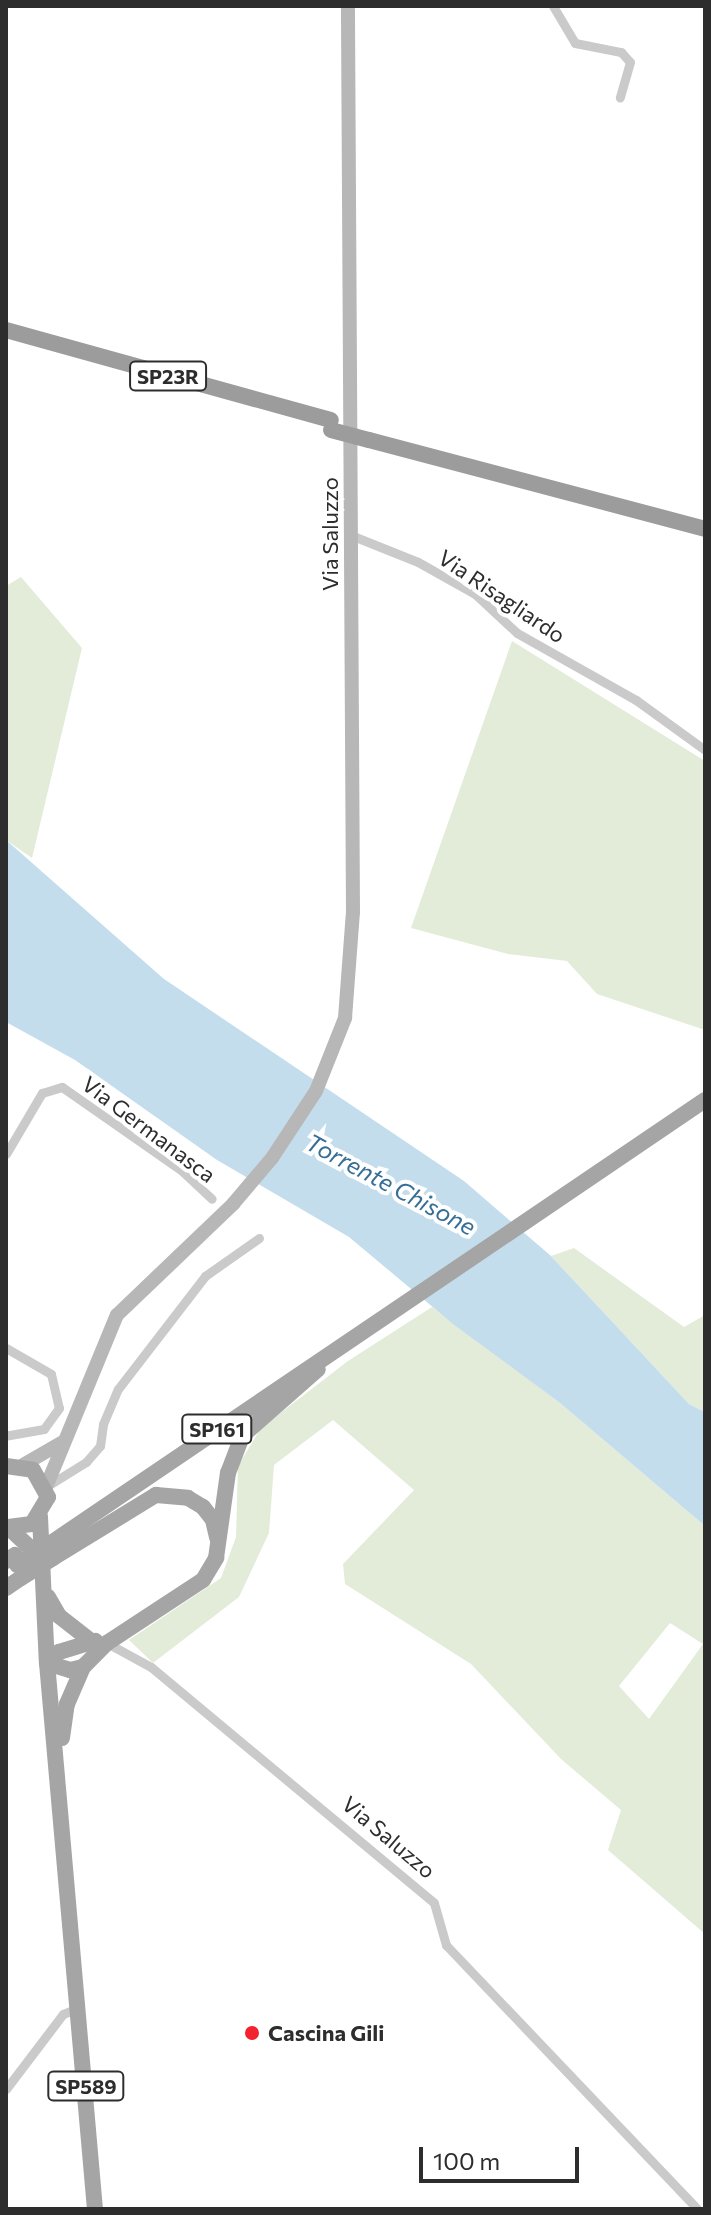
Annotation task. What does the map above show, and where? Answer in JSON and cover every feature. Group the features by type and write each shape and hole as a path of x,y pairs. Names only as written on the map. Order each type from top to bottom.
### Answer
{"highway":[{"name":"SP23R","path":"6,330 331,425"},
{"name":"SP23R","path":"6,341 522,475 705,529"},
{"name":"SP23R","path":"592,494 705,518"}],"main road":[{"name":"Via Saluzzo","path":"46,1487 61,1443 117,1315 233,1204 299,1119 331,1059 345,1018 351,974 353,536 348,6"},
{"name":"SP161","path":"13,1567 48,1548 88,1517 345,1341 705,1100"},
{"name":"SP589","path":"63,1808 61,1740 67,1704 83,1667 99,1642 203,1580 219,1545 228,1473 242,1436 345,1341"},
{"path":"46,1487 15,1466 61,1443"},
{"name":"SP589","path":"46,1487 40,1517 48,1548 47,1663 63,1808 95,2209"},
{"path":"8,1528 48,1548 156,1495 188,1498 203,1507 213,1520 219,1545"},
{"path":"8,1528 40,1517"},
{"path":"6,1588 13,1567"},
{"path":"46,1592 59,1616 99,1642"},
{"path":"47,1663 59,1652 99,1642"},
{"path":"47,1663 70,1670 83,1667"}],"street":[{"path":"553,6 575,43 621,52 630,62 620,98"},
{"name":"Via Risagliardo","path":"353,536 418,562 475,594 517,633 636,700 705,750"},
{"name":"Via Germanasca","path":"6,1154 42,1093 62,1087 181,1170 212,1199"},
{"path":"46,1487 86,1462 100,1446 103,1424 118,1389 205,1276 259,1238"},
{"path":"6,1348 51,1374 59,1400 52,1423 44,1429 6,1436"},
{"name":"Via Saluzzo","path":"99,1642 151,1667 434,1903 446,1945 697,2209"},
{"path":"6,2089 63,2014 80,2007"}],"green space":[{"path":"21,577 82,648 32,858 6,840 6,586"},
{"path":"512,641 705,761 705,1030 597,994 567,961 508,954 411,928"},
{"path":"574,1248 684,1327 705,1315 705,1412 689,1404 551,1256"},
{"path":"432,1307 560,1403 705,1526 705,1934 608,1850 621,1810 561,1759 471,1664 345,1584 343,1564 414,1490 333,1420 274,1465 269,1533 239,1597 153,1663 129,1640 221,1578 236,1537 238,1466 261,1428 348,1361","holes":["670,1623 703,1644 649,1719 619,1686"]}],"water":[{"name":"Torrente Chisone","path":"6,840 164,979 464,1181 551,1256 689,1404 705,1412 705,1526 560,1403 453,1324 349,1237 217,1160 75,1060 6,1022"}],"place":[{"name":"Cascina Gili","path":"252,2033"}]}
